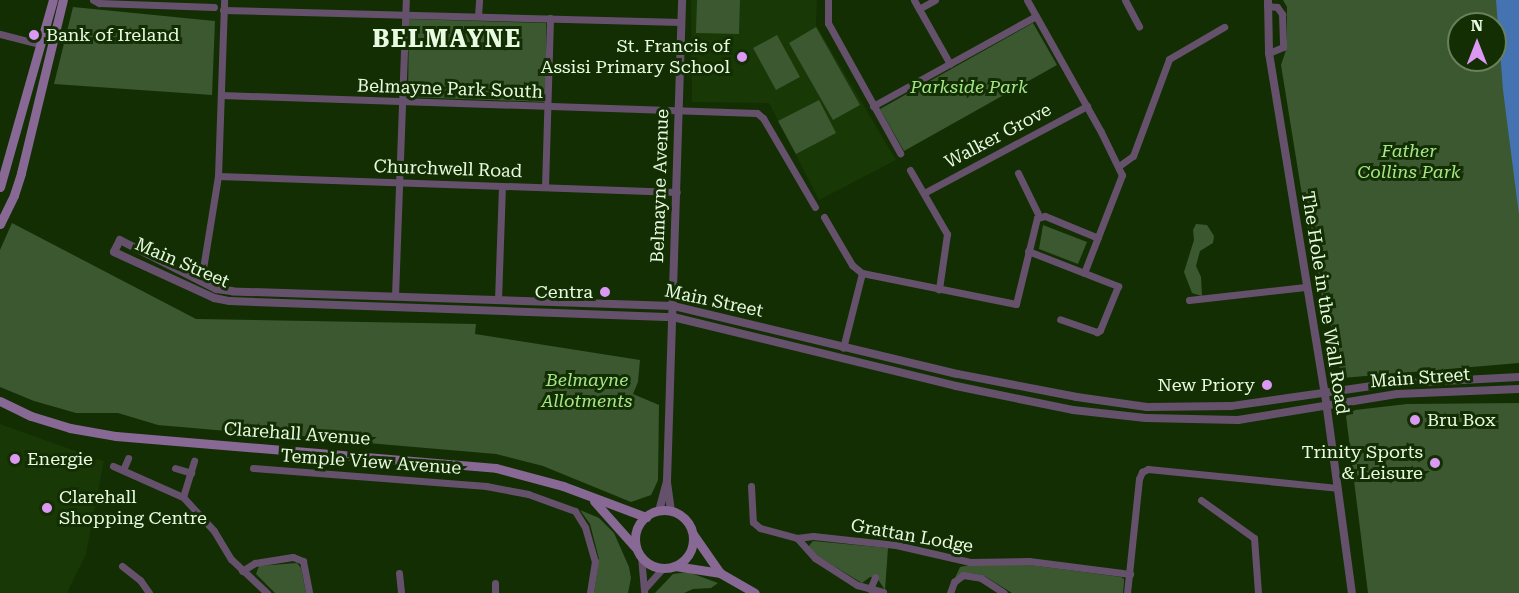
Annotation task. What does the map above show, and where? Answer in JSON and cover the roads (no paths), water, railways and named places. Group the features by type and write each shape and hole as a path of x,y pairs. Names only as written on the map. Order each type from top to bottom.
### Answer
{"main road":[{"path":"0,188 53,0"},
{"path":"0,224 14,195 63,0"},
{"name":"Clarehall Avenue","path":"0,402 31,416 70,428 116,436 463,464 520,473 646,517"},
{"name":"Clarehall Avenue","path":"592,499 639,552"},
{"path":"720,573 693,534 687,521 671,511 659,511 646,517 636,531 639,552 647,562 663,568 675,566 720,573 755,593"},
{"path":"675,566 690,551 693,534"}],"street":[{"path":"93,0 99,3 214,8"},
{"path":"201,281 218,176 224,0"},
{"path":"395,296 406,0"},
{"path":"478,16 479,0"},
{"name":"Belmayne Avenue","path":"671,511 667,481 682,0"},
{"path":"828,0 828,23 900,153"},
{"path":"914,0 950,64"},
{"path":"919,9 935,0"},
{"path":"1125,0 1139,26"},
{"path":"1030,1 1122,175 1084,273"},
{"name":"The Hole in the Wall Road","path":"1269,53 1283,47 1282,14 1277,7 1268,3 1269,53 1305,287 1325,394 1352,593"},
{"path":"224,9 681,22"},
{"path":"873,106 1036,16"},
{"path":"545,187 550,18"},
{"path":"1119,166 1128,160 1136,149 1169,59 1224,27"},
{"path":"0,34 39,44"},
{"name":"Belmayne Park South","path":"221,95 757,113 763,118 815,207"},
{"name":"Walker Grove","path":"924,193 1087,105"},
{"path":"910,170 947,234 939,289"},
{"path":"1018,172 1039,216"},
{"name":"Churchwell Road","path":"218,176 677,192"},
{"path":"498,300 502,186"},
{"path":"0,188 14,195"},
{"path":"1039,216 1045,216 1098,238"},
{"path":"824,217 852,265 862,273 1016,304 1035,221 1039,216"},
{"name":"Main Street","path":"1519,377 1386,384 1231,406 1147,407 1077,397 957,374 673,306 232,291 216,289 120,240 114,252 214,298 230,301 673,317 956,386 1073,410 1146,418 1238,420 1326,408 1397,394 1519,389"},
{"path":"1028,251 1118,286 1100,330 1094,332 1060,319"},
{"path":"843,348 862,273"},
{"path":"1189,300 1305,287"},
{"path":"1146,418 1147,407"},
{"path":"123,470 128,458"},
{"path":"183,496 194,461"},
{"path":"113,466 183,496 214,531 231,559 267,593"},
{"path":"175,468 191,473"},
{"name":"Temple View Avenue","path":"254,468 486,486 528,494 575,511 585,527 595,561 590,593"},
{"path":"1127,593 1139,479 1142,472 1148,469 1337,488"},
{"name":"Belmayne Avenue","path":"659,511 667,481"},
{"name":"Grattan Lodge","path":"751,486 753,522 760,528 797,538 813,536 896,545 970,562 1029,561 1130,574"},
{"path":"1201,500 1254,538 1258,593"},
{"path":"751,501 760,501"},
{"path":"797,538 815,558 857,585 883,592"},
{"path":"639,552 644,590"},
{"path":"242,571 255,563 293,557 303,561 309,593"},
{"path":"122,566 140,580 149,593"},
{"path":"644,590 663,568"},
{"path":"399,573 401,593"},
{"name":"Grattan Lodge","path":"950,593 954,582 963,575 981,578 1004,593"},
{"path":"870,590 874,577"},
{"path":"495,583 495,593"}],"water":[{"path":"1496,0 1519,0 1519,215 1502,72 1507,72 1507,12 1497,12"}],"place":[{"name":"Bank of Ireland","path":"34,35"},
{"name":"St. Francis of Assisi Primary School","path":"742,57"},
{"name":"Centra","path":"605,292"},
{"name":"New Priory","path":"1267,385"},
{"name":"Bru Box","path":"1415,420"},
{"name":"Energie","path":"15,459"},
{"name":"Trinity Sports & Leisure","path":"1435,463"},
{"name":"Clarehall Shopping Centre","path":"47,508"}],"district":[{"name":"BELMAYNE","path":"447,40"}],"park label":[{"name":"Parkside Park","path":"969,87"},
{"name":"Father Collins Park","path":"1409,162"},
{"name":"Belmayne Allotments","path":"587,391"}]}
